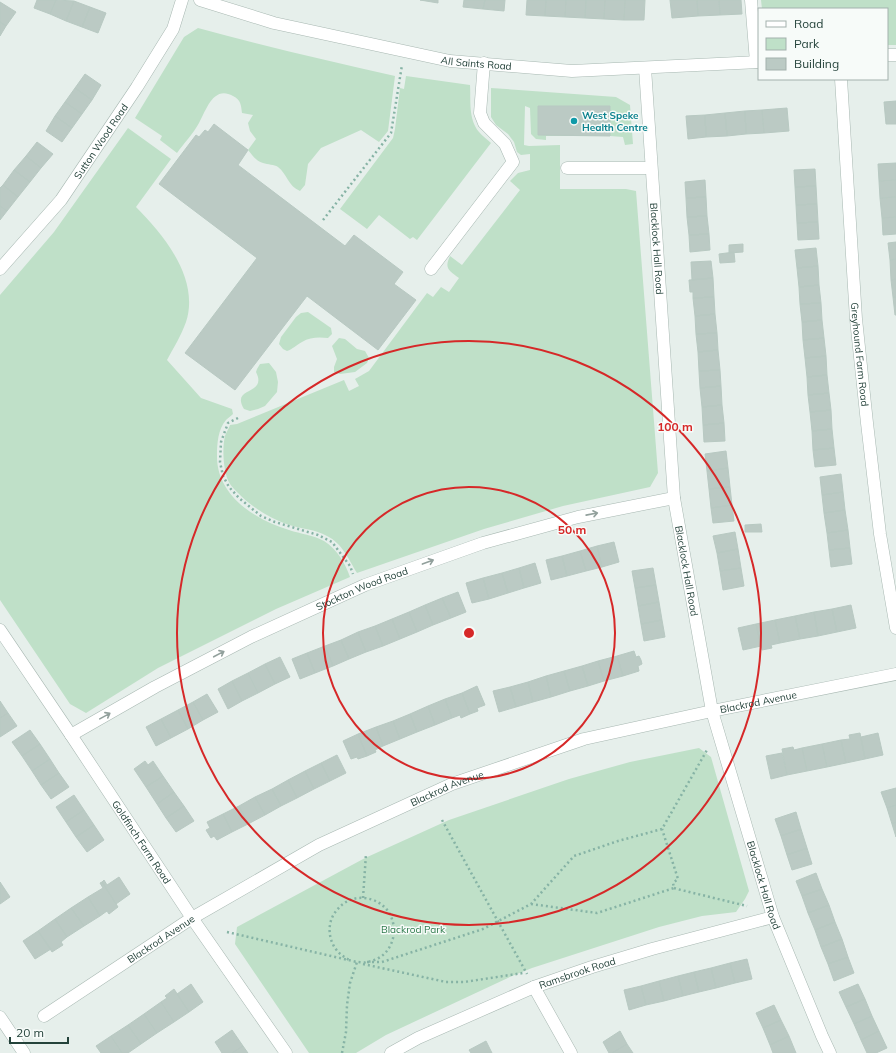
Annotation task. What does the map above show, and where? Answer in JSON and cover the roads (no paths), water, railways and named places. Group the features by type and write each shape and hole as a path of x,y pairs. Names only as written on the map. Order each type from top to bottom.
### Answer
{"street":[{"name":"Sutton Wood Road","path":"0,269 61,200 137,87 173,30 182,0"},
{"name":"All Saints Road","path":"200,0 274,23 450,61 572,71 757,62"},
{"path":"752,0 757,62"},
{"path":"431,269 513,162 505,144 484,123 480,113 484,63"},
{"name":"Blacklock Hall Road","path":"644,68 674,498 712,711 773,917 830,1053"},
{"name":"Greyhound Farm Road","path":"841,80 856,319 880,534 896,628"},
{"path":"567,168 651,168"},
{"name":"Stockton Wood Road","path":"71,735 155,687 251,637 359,587 483,542 578,517 674,498"},
{"name":"Goldfinch Farm Road","path":"0,630 192,918 286,1053"},
{"name":"Blackrod Avenue","path":"44,1016 192,918 319,845 452,784 584,739 712,711 896,674"},
{"name":"Ramsbrook Road","path":"391,1053 418,1038 534,987 607,962 773,917"},
{"path":"534,987 571,1053"},
{"path":"0,1017 24,1053"}],"place":[{"name":"West Speke Health Centre","path":"574,121"}],"park label":[{"name":"Blackrod Park","path":"413,929"}]}
